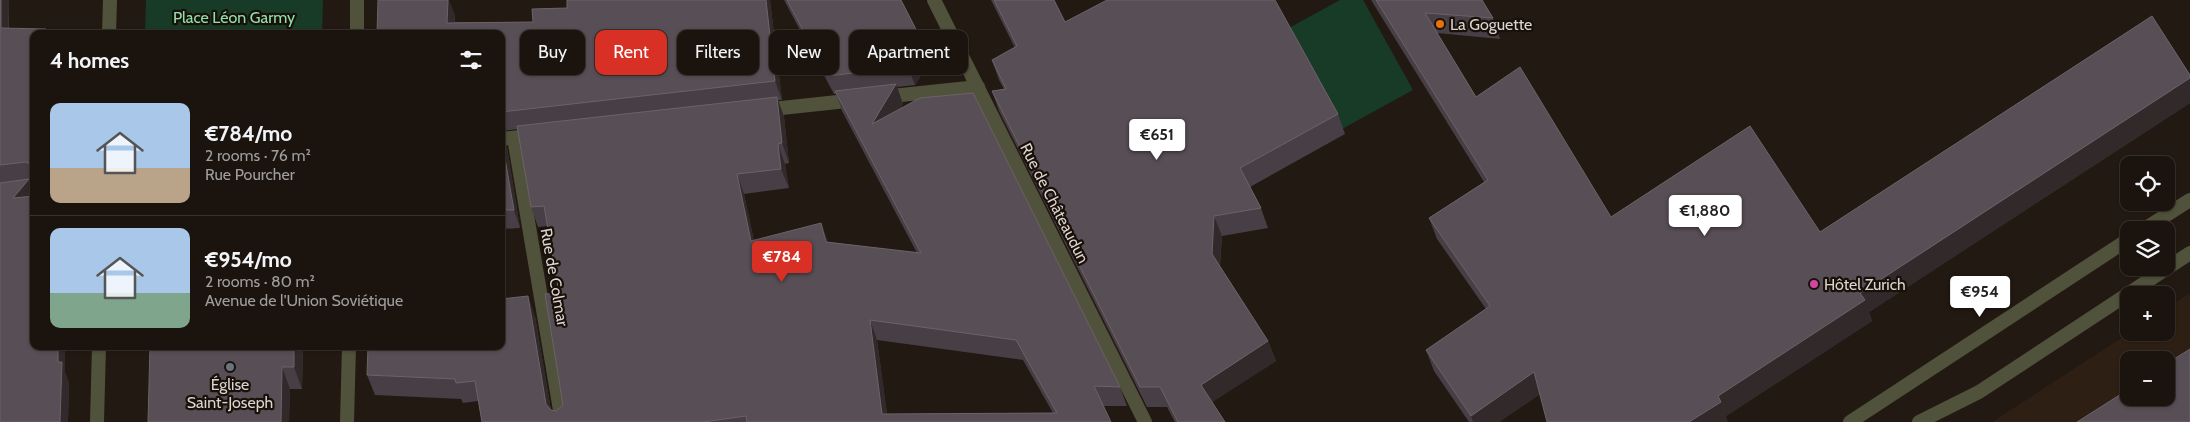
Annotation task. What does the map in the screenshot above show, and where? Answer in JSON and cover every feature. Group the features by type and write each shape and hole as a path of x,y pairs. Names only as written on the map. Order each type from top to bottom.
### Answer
{"street":[{"path":"109,30 110,0"},
{"path":"357,30 358,0"},
{"name":"Rue de Châteaudun","path":"934,0 1145,422"},
{"path":"752,111 978,87"},
{"path":"507,139 553,134"},
{"name":"Rue de Colmar","path":"507,139 562,422"},
{"path":"2157,221 2190,200"},
{"path":"1850,422 2120,245"},
{"path":"1919,422 1979,392 2190,253"},
{"path":"96,422 99,350"},
{"path":"347,422 349,350"}],"shaded area":[{"path":"2190,293 2190,422 1992,422 2120,339 2120,341 2175,341 2175,302"}],"green space":[{"name":"Place Léon Garmy","path":"146,0 323,0 322,30 145,30"},
{"path":"1340,0 1363,0 1413,90 1342,129 1287,29"}],"building":[{"path":"1,0 1,28 46,30 30,30 30,164 26,162 0,165"},
{"path":"378,0 448,0 447,23 533,22 532,9 567,8 567,0 766,0 769,30 769,75 774,75 775,81 505,112 505,30 377,30"},
{"path":"787,0 901,0 916,30 849,30 849,74 839,75 839,30 803,30"},
{"path":"994,0 1054,0 1065,22 1107,0 1275,0 1338,114 1240,168 1261,208 1214,216 1212,254 1268,341 1201,385 1225,422 1178,422 1160,387 1140,387 992,91 1006,89 992,60 1017,46"},
{"path":"1376,0 1482,0 1493,18 1425,13 1476,97 1520,67 1611,217 1750,126 1820,232 2152,16 2190,75 2190,78 1860,293 1865,300 1718,396 1721,402 1689,422 1547,422 1534,372 1471,416 1426,350 1490,306 1429,218 1488,180"},
{"path":"896,84 872,124 920,98 973,93 1120,387 1094,386 1111,422 747,422 746,416 703,422 482,422 475,381 456,383 455,379 367,375 368,350 505,350 505,299 528,296 546,404 551,410 556,411 563,405 545,294 559,293 544,206 531,207 517,126 777,97 782,143 778,144 781,169 737,174 751,241 821,223 826,242 921,253 835,91","holes":["870,320 1016,340 1057,413 882,414"]},
{"path":"505,159 514,210 505,210"},
{"path":"29,179 13,198 30,196 30,350 58,350 58,362 62,362 60,422 0,422 0,183"},
{"path":"2190,349 2190,422 2077,422 2120,395 2120,406 2175,406 2175,358"},
{"name":"Église Saint-Joseph","path":"150,350 294,350 294,367 282,367 281,422 148,422"}],"place":[{"name":"La Goguette","path":"1440,24"},
{"name":"Hôtel Zurich","path":"1814,284"},
{"name":"Église Saint-Joseph","path":"230,367"}]}
